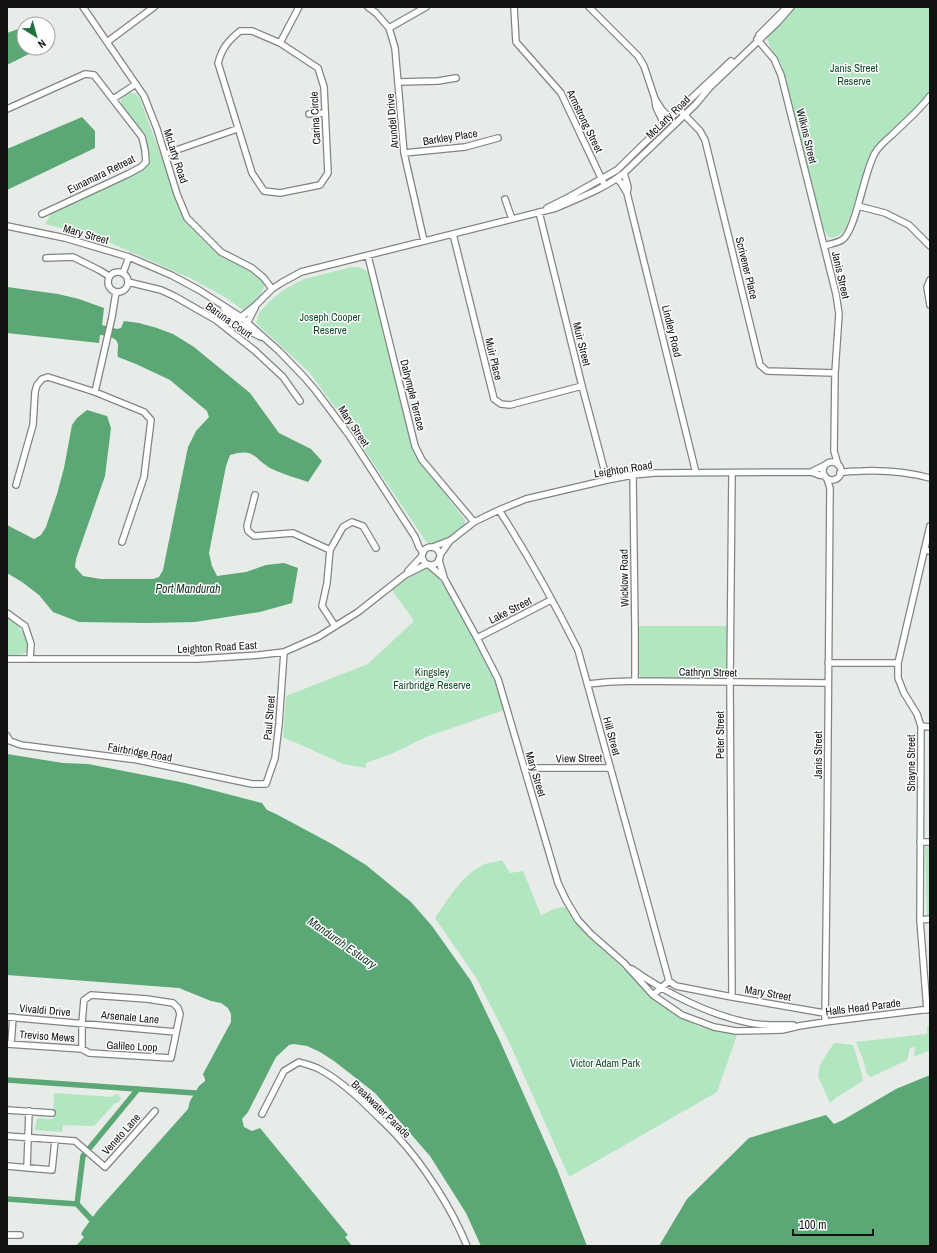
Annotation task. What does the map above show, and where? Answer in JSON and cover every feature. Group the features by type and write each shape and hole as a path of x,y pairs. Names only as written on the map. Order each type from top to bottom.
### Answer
{"street":[{"name":"McLarty Road","path":"83,7 144,96 165,154 177,194 187,218 221,252 252,268 264,278 272,289"},
{"path":"107,42 154,7"},
{"path":"280,43 299,7"},
{"name":"Arundel Drive","path":"368,7 376,13 389,28 395,48 404,153 424,241"},
{"path":"389,28 426,7"},
{"name":"Armstrong Street","path":"514,7 516,42 561,93 605,185"},
{"path":"589,7 638,56 644,66 655,99 656,108 672,127"},
{"name":"McLarty Road","path":"240,319 272,289 301,272 556,208 621,176 696,104 786,7"},
{"name":"McLarty Road","path":"539,212 617,170 679,109 778,22 791,7"},
{"name":"Carina Circle","path":"240,31 252,31 280,43 318,68 324,87 328,172 320,185 280,193 264,191 252,173 237,129 218,63 221,52 229,40 240,31"},
{"name":"Wilkins Street","path":"757,39 772,56 780,71 824,246"},
{"name":"Eunamara Retreat","path":"7,109 85,74 94,75 142,138 146,162 141,167 42,214"},
{"path":"398,82 438,81 456,78"},
{"path":"113,99 136,84"},
{"name":"Janis Street","path":"841,469 834,451 835,373 839,314 824,246 842,240 849,232 868,169 875,152 923,105 930,96"},
{"name":"Scrivener Place","path":"679,109 700,131 705,140 760,365 767,371 835,373"},
{"path":"309,114 325,113"},
{"path":"165,154 237,129"},
{"name":"Barkley Place","path":"404,153 465,147 498,138"},
{"path":"617,170 621,176"},
{"name":"Lindley Road","path":"621,176 628,187 627,193"},
{"name":"Lindley Road","path":"621,176 621,183 627,193 696,473"},
{"path":"505,199 512,219"},
{"path":"858,206 885,213 909,225 930,246"},
{"name":"Muir Street","path":"539,212 607,480"},
{"name":"Mary Street","path":"7,226 65,238 129,257 171,275 220,304 240,319 247,325 253,334 262,337 279,351 304,377 332,411 415,537 423,561 444,578 498,679 558,883 573,912 586,929 624,963 661,988"},
{"name":"Muir Place","path":"453,234 494,399 501,404 510,405 582,386"},
{"name":"Dalrymple Terrace","path":"368,256 415,446 422,460 474,522"},
{"path":"46,258 73,257 109,276"},
{"path":"123,273 129,257"},
{"path":"113,273 123,273 127,277 127,287 123,291 116,292 110,288 108,284 109,276 113,273"},
{"path":"930,280 927,287 930,305"},
{"name":"Baruna Court","path":"128,282 161,290 216,320 254,350 283,377 300,400"},
{"path":"95,392 105,351 116,292"},
{"name":"McLarty Road","path":"247,325 255,306"},
{"path":"16,485 33,425 37,385 42,379 48,377 95,392 144,412 151,420 144,477 122,542"},
{"name":"Janis Street","path":"827,464 834,451"},
{"path":"826,477 823,470 827,464 833,462 841,469 914,473 930,478"},
{"name":"Leighton Road","path":"811,472 827,464"},
{"path":"834,479 839,476 841,469"},
{"name":"Leighton Road","path":"431,547 450,540 474,522 526,499 633,475 654,473 811,472 834,479"},
{"name":"Peter Street","path":"732,473 730,683 732,997"},
{"name":"Wicklow Road","path":"633,475 635,681"},
{"name":"Janis Street","path":"824,1022 830,488 826,477"},
{"name":"Janis Street","path":"830,488 834,479"},
{"path":"255,495 247,526 248,531 254,536 293,534 330,550"},
{"name":"Hill Street","path":"499,510 526,554 578,650 669,981"},
{"path":"335,626 322,606 327,583 330,550 343,527 352,522 363,526 376,548"},
{"name":"Shayne Street","path":"929,1009 920,920 921,726 917,714 904,693 898,678 898,663 927,551 930,526"},
{"name":"Mary Street","path":"415,537 424,545 438,550 440,566 444,574 444,578"},
{"name":"Leighton Road","path":"439,557 450,540"},
{"path":"422,555 425,550 431,547"},
{"name":"Leighton Road East","path":"406,575 422,555"},
{"path":"428,564 436,563 439,557"},
{"name":"Leighton Road East","path":"7,659 197,659 284,652 318,637 358,612 406,575 428,564"},
{"name":"Lake Street","path":"477,638 551,600"},
{"path":"7,613 25,626 30,644 30,659"},
{"name":"Paul Street","path":"266,784 275,758 284,652"},
{"path":"828,663 898,663"},
{"name":"Cathryn Street","path":"588,684 635,681 828,683"},
{"path":"921,726 930,727"},
{"name":"Fairbridge Road","path":"9,739 21,745 138,760 252,784 266,784"},
{"name":"View Street","path":"524,768 610,768"},
{"path":"920,842 930,842"},
{"path":"920,920 930,919"},
{"name":"Mary Street","path":"624,963 653,995"},
{"path":"653,995 669,981"},
{"name":"Mary Street","path":"669,981 676,986 824,1013"},
{"name":"Halls Head Parade","path":"661,988 684,1000 735,1020 760,1025 799,1026"},
{"name":"Galileo Loop","path":"91,995 147,999 173,1003 178,1008 180,1014 176,1032 171,1058 89,1053 82,1049 84,1000 91,995"},
{"name":"Halls Head Parade","path":"653,995 682,1015 714,1027 736,1031 782,1030 824,1022 929,1009"},
{"name":"Vivaldi Drive","path":"10,1017 82,1023"},
{"name":"Treviso Mews","path":"10,1017 9,1044 82,1049"},
{"name":"Arsenale Lane","path":"82,1023 176,1032"},
{"name":"Breakwater Parade","path":"262,1114 284,1071 299,1062 318,1068 331,1076 376,1115 397,1136 416,1159 435,1186 467,1246"},
{"path":"7,1110 52,1113"},
{"path":"27,1168 29,1111"},
{"name":"Veneto Lane","path":"7,1136 75,1141 105,1167 155,1111"},
{"path":"7,1166 52,1170 55,1140"},
{"path":"7,1235 20,1236"}],"green space":[{"name":"Janis Street Reserve","path":"796,7 930,7 930,90 919,106 879,143 871,154 846,228 836,237 828,237 824,230 781,63 770,47 767,38"},
{"path":"128,92 136,94 140,99 184,218 214,250 224,258 236,263 261,278 265,284 257,299 243,310 223,296 192,279 97,237 45,224 52,212 148,162 145,138 121,107 121,100"},
{"name":"Joseph Cooper Reserve","path":"352,267 359,267 369,272 413,450 465,520 464,527 441,543 431,545 425,540 345,421 309,372 256,323 259,313 269,302 285,289 304,279"},
{"name":"Kingsley Fairbridge Reserve","path":"424,568 431,569 434,572 447,591 485,659 504,710 426,737 391,754 366,763 366,768 343,764 283,737 286,696 368,664 414,621 392,590"},
{"path":"7,617 16,624 25,635 28,648 23,654 7,655"},
{"path":"638,626 727,626 726,676 720,680 644,679 637,671"},
{"path":"925,847 930,847 930,915 927,915"},
{"name":"Victor Adam Park","path":"502,860 510,873 523,871 541,915 556,908 565,907 587,935 631,976 649,996 681,1018 700,1027 737,1035 717,1092 569,1177 510,1044 477,979 435,918 462,881 483,865"},
{"path":"927,1026 930,1026 930,1050 914,1057 915,1047 910,1048 907,1060 871,1077 867,1074 856,1042 927,1034"},
{"path":"834,1043 853,1045 863,1081 830,1103 818,1076 820,1065"},
{"path":"54,1093 112,1097 115,1094 119,1095 121,1099 118,1103 115,1103 94,1126 63,1125 62,1132 35,1130 37,1118 53,1119"}],"water":[{"path":"16,30 16,56 25,56 7,65 7,33"},
{"path":"82,117 95,131 95,148 7,190 7,149"},
{"name":"Port Mandurah","path":"7,287 58,294 79,299 104,308 102,325 117,329 121,328 124,321 139,323 173,334 194,347 250,393 279,433 311,449 322,461 308,482 272,469 254,455 245,452 230,455 226,466 209,553 212,566 217,576 246,572 266,565 284,563 298,568 292,603 260,612 195,622 79,622 53,612 39,595 7,573 7,525 34,539 41,535 46,527 57,494 64,468 72,425 77,418 87,410 107,416 111,428 105,476 76,559 75,567 83,576 101,579 153,579 159,577 163,570 188,447 196,431 209,417 207,411 170,380 118,357 118,344 115,339 100,335 99,343 7,333"},
{"name":"Mandurah Estuary","path":"7,754 63,763 88,764 185,783 262,803 267,810 332,844 366,865 411,902 432,926 471,981 500,1041 557,1169 587,1246 481,1246 466,1213 430,1156 375,1093 320,1052 307,1046 294,1044 289,1045 276,1057 248,1112 242,1119 244,1127 252,1131 260,1128 348,1235 345,1237 352,1246 76,1246 84,1237 81,1234 98,1210 188,1109 190,1101 199,1086 205,1081 203,1074 231,1022 231,1014 228,1008 221,1003 211,1001 179,988 7,975"},
{"path":"930,1075 930,1246 659,1246 687,1199 749,1138 826,1115 834,1124 896,1089"}],"waterway":[{"path":"7,1080 195,1093"},
{"path":"77,1204 83,1156 138,1089"},
{"path":"7,1199 77,1204 91,1219"}]}
